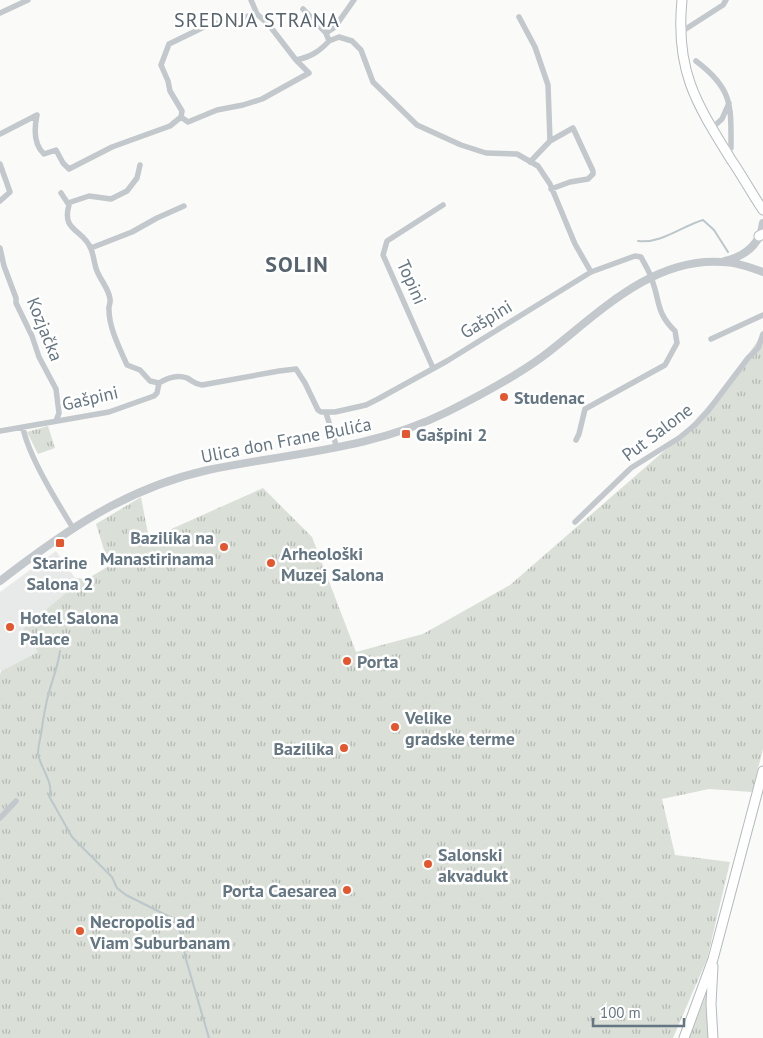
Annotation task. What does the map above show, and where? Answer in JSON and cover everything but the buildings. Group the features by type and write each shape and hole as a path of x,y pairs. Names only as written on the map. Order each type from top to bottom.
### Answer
{"main road":[{"path":"682,0 681,47 691,90 712,128 761,206"},
{"path":"684,1038 713,959 763,771"},
{"path":"713,959 711,1004 714,1038"}],"street":[{"path":"0,13 28,0"},
{"path":"181,117 188,122 217,110 262,99 308,73 269,25 256,14 252,0"},
{"path":"326,33 335,27 354,0"},
{"path":"681,32 722,5 726,0"},
{"path":"303,9 326,33 329,41"},
{"path":"0,134 37,116 34,131 40,150 44,154 56,150 68,169 112,147 170,126 181,117 182,111 170,91 161,64 169,44 206,26 256,14"},
{"path":"519,17 536,47 548,85 550,141"},
{"path":"296,60 310,57 322,49 329,41 339,37 352,41 361,50 373,82 417,125 461,145 486,153 517,154 538,166 552,189 575,244 591,272"},
{"path":"696,61 724,87 731,111 731,148"},
{"path":"712,128 722,119 729,102"},
{"path":"530,162 550,141 573,128 594,171 593,174 588,179 570,182 552,189"},
{"path":"0,164 10,192 0,202"},
{"path":"68,203 89,196 111,199 128,191 137,178 140,165"},
{"path":"61,193 69,205 66,215 69,224 82,235 91,248 97,271 110,300 108,310 116,342 127,365 140,370 150,381 158,383 166,378 184,376 195,384 202,385 296,369 318,410 326,413 336,448"},
{"name":"Topini","path":"433,368 383,255 387,241 442,205"},
{"path":"91,248 132,232 184,206"},
{"path":"761,206 763,219"},
{"name":"Ulica don Frane Bulića","path":"722,262 748,251 761,235 763,223"},
{"name":"Kozjačka","path":"0,248 16,303 32,336 39,357 56,389 59,413 56,421"},
{"name":"Gašpini","path":"326,413 372,402 447,361 591,272 635,256 641,257 651,276"},
{"name":"Ulica don Frane Bulića","path":"0,581 96,513 132,496 182,477 208,470 336,448 393,434 445,413 500,384 541,357 606,307 651,276 674,268 701,263 722,262 746,266 763,272"},
{"path":"576,440 585,409 665,366 677,343 675,331 665,321 651,276"},
{"path":"711,339 763,318"},
{"name":"Put Salone","path":"575,522 632,468 679,438 696,424 758,348 763,334"},
{"name":"Gašpini","path":"0,431 109,412 154,396 157,393 158,383"},
{"path":"24,428 26,439 39,466 73,528"},
{"path":"0,818 16,801"}],"shaded area":[{"path":"56,551 78,584 38,652 1,671 0,592"}],"green space":[{"path":"763,333 763,749 752,792 709,789 662,799 675,855 730,862 707,959 673,1038 0,1038 0,675 1,671 38,652 23,629 77,584 75,578 87,579 109,566 96,524 141,497 149,539 263,488 312,537 356,652 423,634 510,585 679,438 731,380"},
{"path":"48,426 55,448 38,454 27,432"},
{"path":"709,987 709,1038 689,1038"}],"waterway":[{"path":"638,241 655,240 703,220 714,230 728,252"},
{"path":"60,651 46,702 38,751 50,786 49,796 72,837 112,877 117,888 126,895 170,917 175,923 183,937 185,956 209,1038"}],"place":[{"name":"Studenac","path":"504,397"},
{"name":"Gašpini 2","path":"406,434"},
{"name":"Starine Salona 2","path":"60,543"},
{"name":"Bazilika na Manastirinama","path":"224,547"},
{"name":"Arheološki Muzej Salona","path":"271,563"},
{"name":"Hotel Salona Palace","path":"10,627"},
{"name":"Porta","path":"347,661"},
{"name":"Velike gradske terme","path":"395,727"},
{"name":"Bazilika","path":"344,748"},
{"name":"Salonski akvadukt","path":"428,864"},
{"name":"Porta Caesarea","path":"347,890"},
{"name":"Necropolis ad Viam Suburbanam","path":"80,931"}],"district":[{"name":"SREDNJA STRANA","path":"257,20"},
{"name":"SOLIN","path":"297,264"}]}
